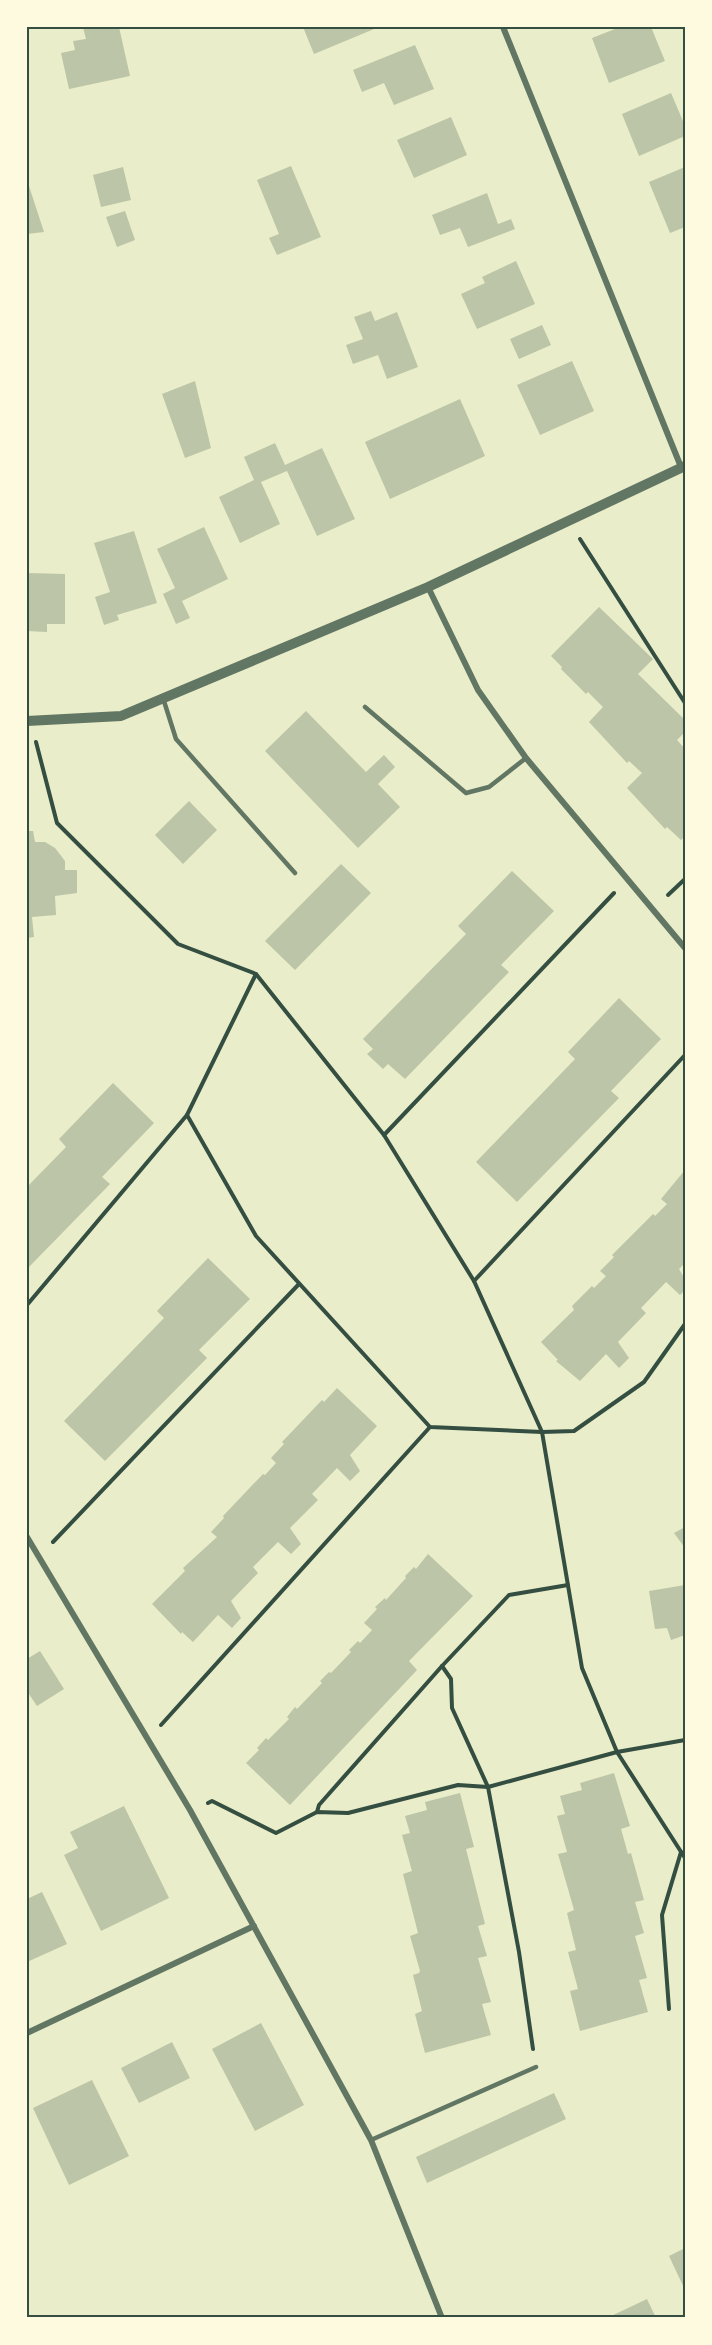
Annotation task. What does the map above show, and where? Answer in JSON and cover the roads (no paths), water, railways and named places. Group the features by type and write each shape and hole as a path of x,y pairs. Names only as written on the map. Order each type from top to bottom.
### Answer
{"street":[{"path":"29,721 120,716 428,587 683,466 503,27"},
{"path":"428,587 478,690 526,759 685,948"},
{"path":"27,1537 190,1810 371,2140 442,2318"},
{"path":"27,2033 254,1926"}],"lane":[{"path":"163,698 176,739 295,873"},
{"path":"365,707 466,793 489,787 526,759"},
{"path":"371,2140 536,2067"}]}
